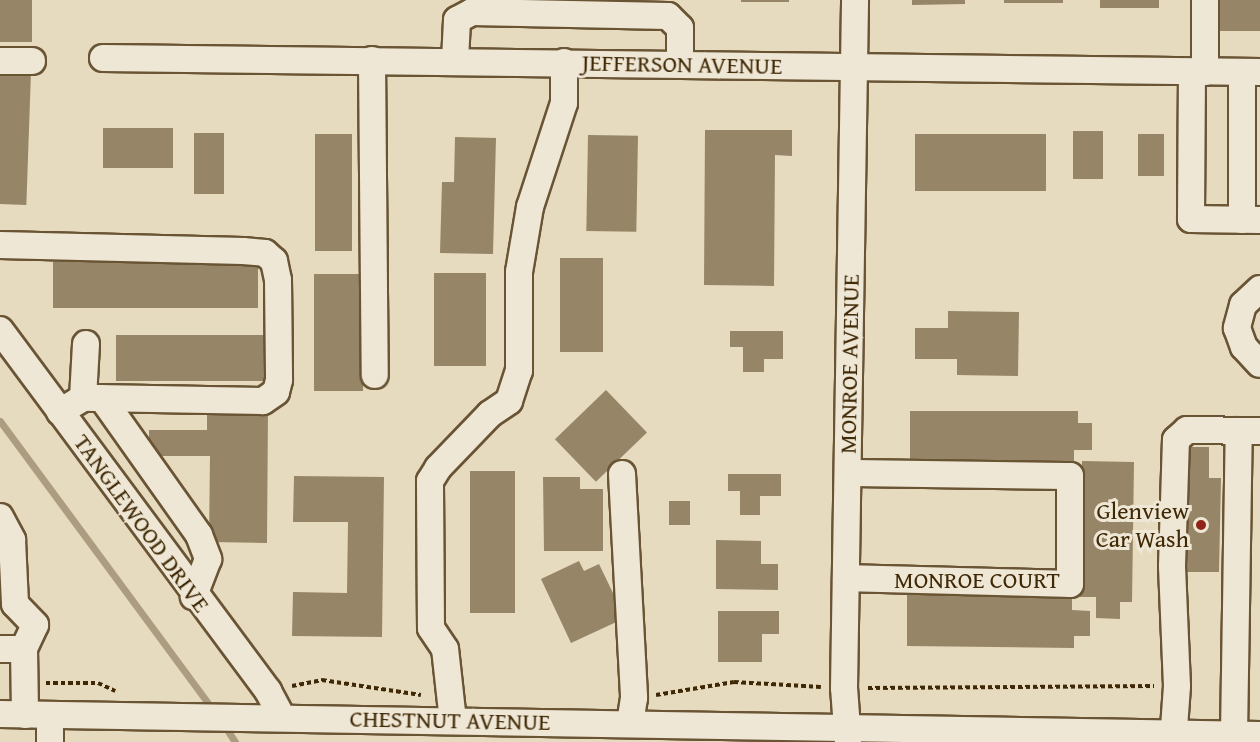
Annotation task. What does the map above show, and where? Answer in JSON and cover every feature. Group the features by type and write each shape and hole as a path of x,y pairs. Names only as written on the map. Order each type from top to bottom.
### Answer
{"street":[{"name":"MONROE AVENUE","path":"842,737 855,0"},
{"path":"1205,0 1191,219 1251,220 1251,72"},
{"path":"454,61 457,20 472,12 668,16 680,28 680,64"},
{"name":"JEFFERSON AVENUE","path":"103,58 1251,72"},
{"path":"372,60 375,375"},
{"path":"0,61 32,61"},
{"path":"452,708 445,649 430,628 430,481 438,468 490,414 509,401 519,371 519,272 530,207 564,103 564,62"},
{"path":"0,245 243,251 265,253 274,261 278,280 276,392 263,401 93,398 60,412"},
{"path":"1260,289 1243,305 1237,328 1244,347 1260,364"},
{"name":"TANGLEWOOD DRIVE","path":"0,330 194,596 267,691 282,717"},
{"path":"86,344 93,398 199,535 208,559 194,596"},
{"path":"1173,738 1177,686 1172,566 1176,440 1187,430 1250,431 1234,735"},
{"name":"MONROE COURT","path":"846,578 1070,584 1070,476 848,473"},
{"path":"622,474 633,698 630,724"},
{"path":"0,517 12,540 15,604 36,624 12,649 24,682 25,715 50,742"},
{"name":"CHESTNUT AVENUE","path":"25,715 282,717 452,708 512,732 571,732 630,724 699,733 842,737 1173,738 1260,735"}],"path":[{"path":"267,691 322,680 360,683 427,696 452,708"},
{"path":"24,682 98,683 118,693"},
{"path":"633,698 734,682 844,688 1177,686"}],"building":[{"path":"0,0 32,0 32,42 0,42"},
{"path":"741,0 789,0 789,2 741,2"},
{"path":"912,0 965,0 965,4 912,5"},
{"path":"1004,0 1063,0 1063,3 1004,3"},
{"path":"1100,0 1159,0 1159,8 1100,8"},
{"path":"1220,0 1260,0 1260,31 1220,31"},
{"path":"0,71 31,72 26,205 0,204"},
{"path":"103,128 173,128 173,168 103,168"},
{"path":"705,130 792,130 792,156 775,155 774,286 704,285"},
{"path":"1073,131 1103,131 1103,179 1073,179"},
{"path":"194,133 224,133 224,194 194,194"},
{"path":"315,134 352,134 352,251 315,251"},
{"path":"915,134 1046,134 1046,191 915,191"},
{"path":"1138,134 1164,134 1164,176 1138,176"},
{"path":"588,135 638,136 636,232 586,231"},
{"path":"455,137 496,138 493,254 440,253 442,182 454,182"},
{"path":"560,258 603,258 603,352 560,352"},
{"path":"53,262 258,262 258,308 53,308"},
{"path":"434,273 486,273 486,366 434,366"},
{"path":"314,274 363,274 363,391 314,391"},
{"path":"948,311 1019,312 1018,376 957,375 957,359 915,359 915,328 948,328"},
{"path":"730,331 783,331 783,359 764,359 764,372 743,372 743,347 730,347"},
{"path":"116,335 269,335 269,381 116,381"},
{"path":"606,390 647,432 596,482 555,439"},
{"path":"207,409 268,409 267,543 209,542 210,456 149,456 149,430 207,430"},
{"path":"910,411 1078,411 1078,423 1092,423 1092,450 1074,450 1074,465 910,466"},
{"name":"Glenview Car Wash","path":"1183,447 1209,447 1209,478 1221,478 1219,572 1181,572"},
{"path":"1082,461 1134,462 1132,602 1120,602 1120,619 1096,618 1096,597 1080,597"},
{"path":"470,471 515,471 515,613 470,613"},
{"path":"728,474 781,474 781,496 760,496 760,515 740,515 740,491 728,491"},
{"path":"294,476 384,477 382,637 292,636 293,592 347,593 348,522 293,522"},
{"path":"543,477 580,477 580,489 603,489 603,551 544,551"},
{"path":"669,501 690,501 690,525 669,525"},
{"path":"716,540 761,541 761,564 778,564 778,590 716,589"},
{"path":"579,561 584,571 599,564 625,618 571,643 541,579"},
{"path":"907,592 1072,595 1072,610 1090,611 1090,636 1074,636 1074,648 907,646"},
{"path":"718,611 779,611 779,634 762,634 762,662 718,662"}],"waterway":[{"path":"0,421 214,711"},
{"path":"224,725 235,742"}],"place":[{"name":"Glenview Car Wash","path":"1201,525"}]}
